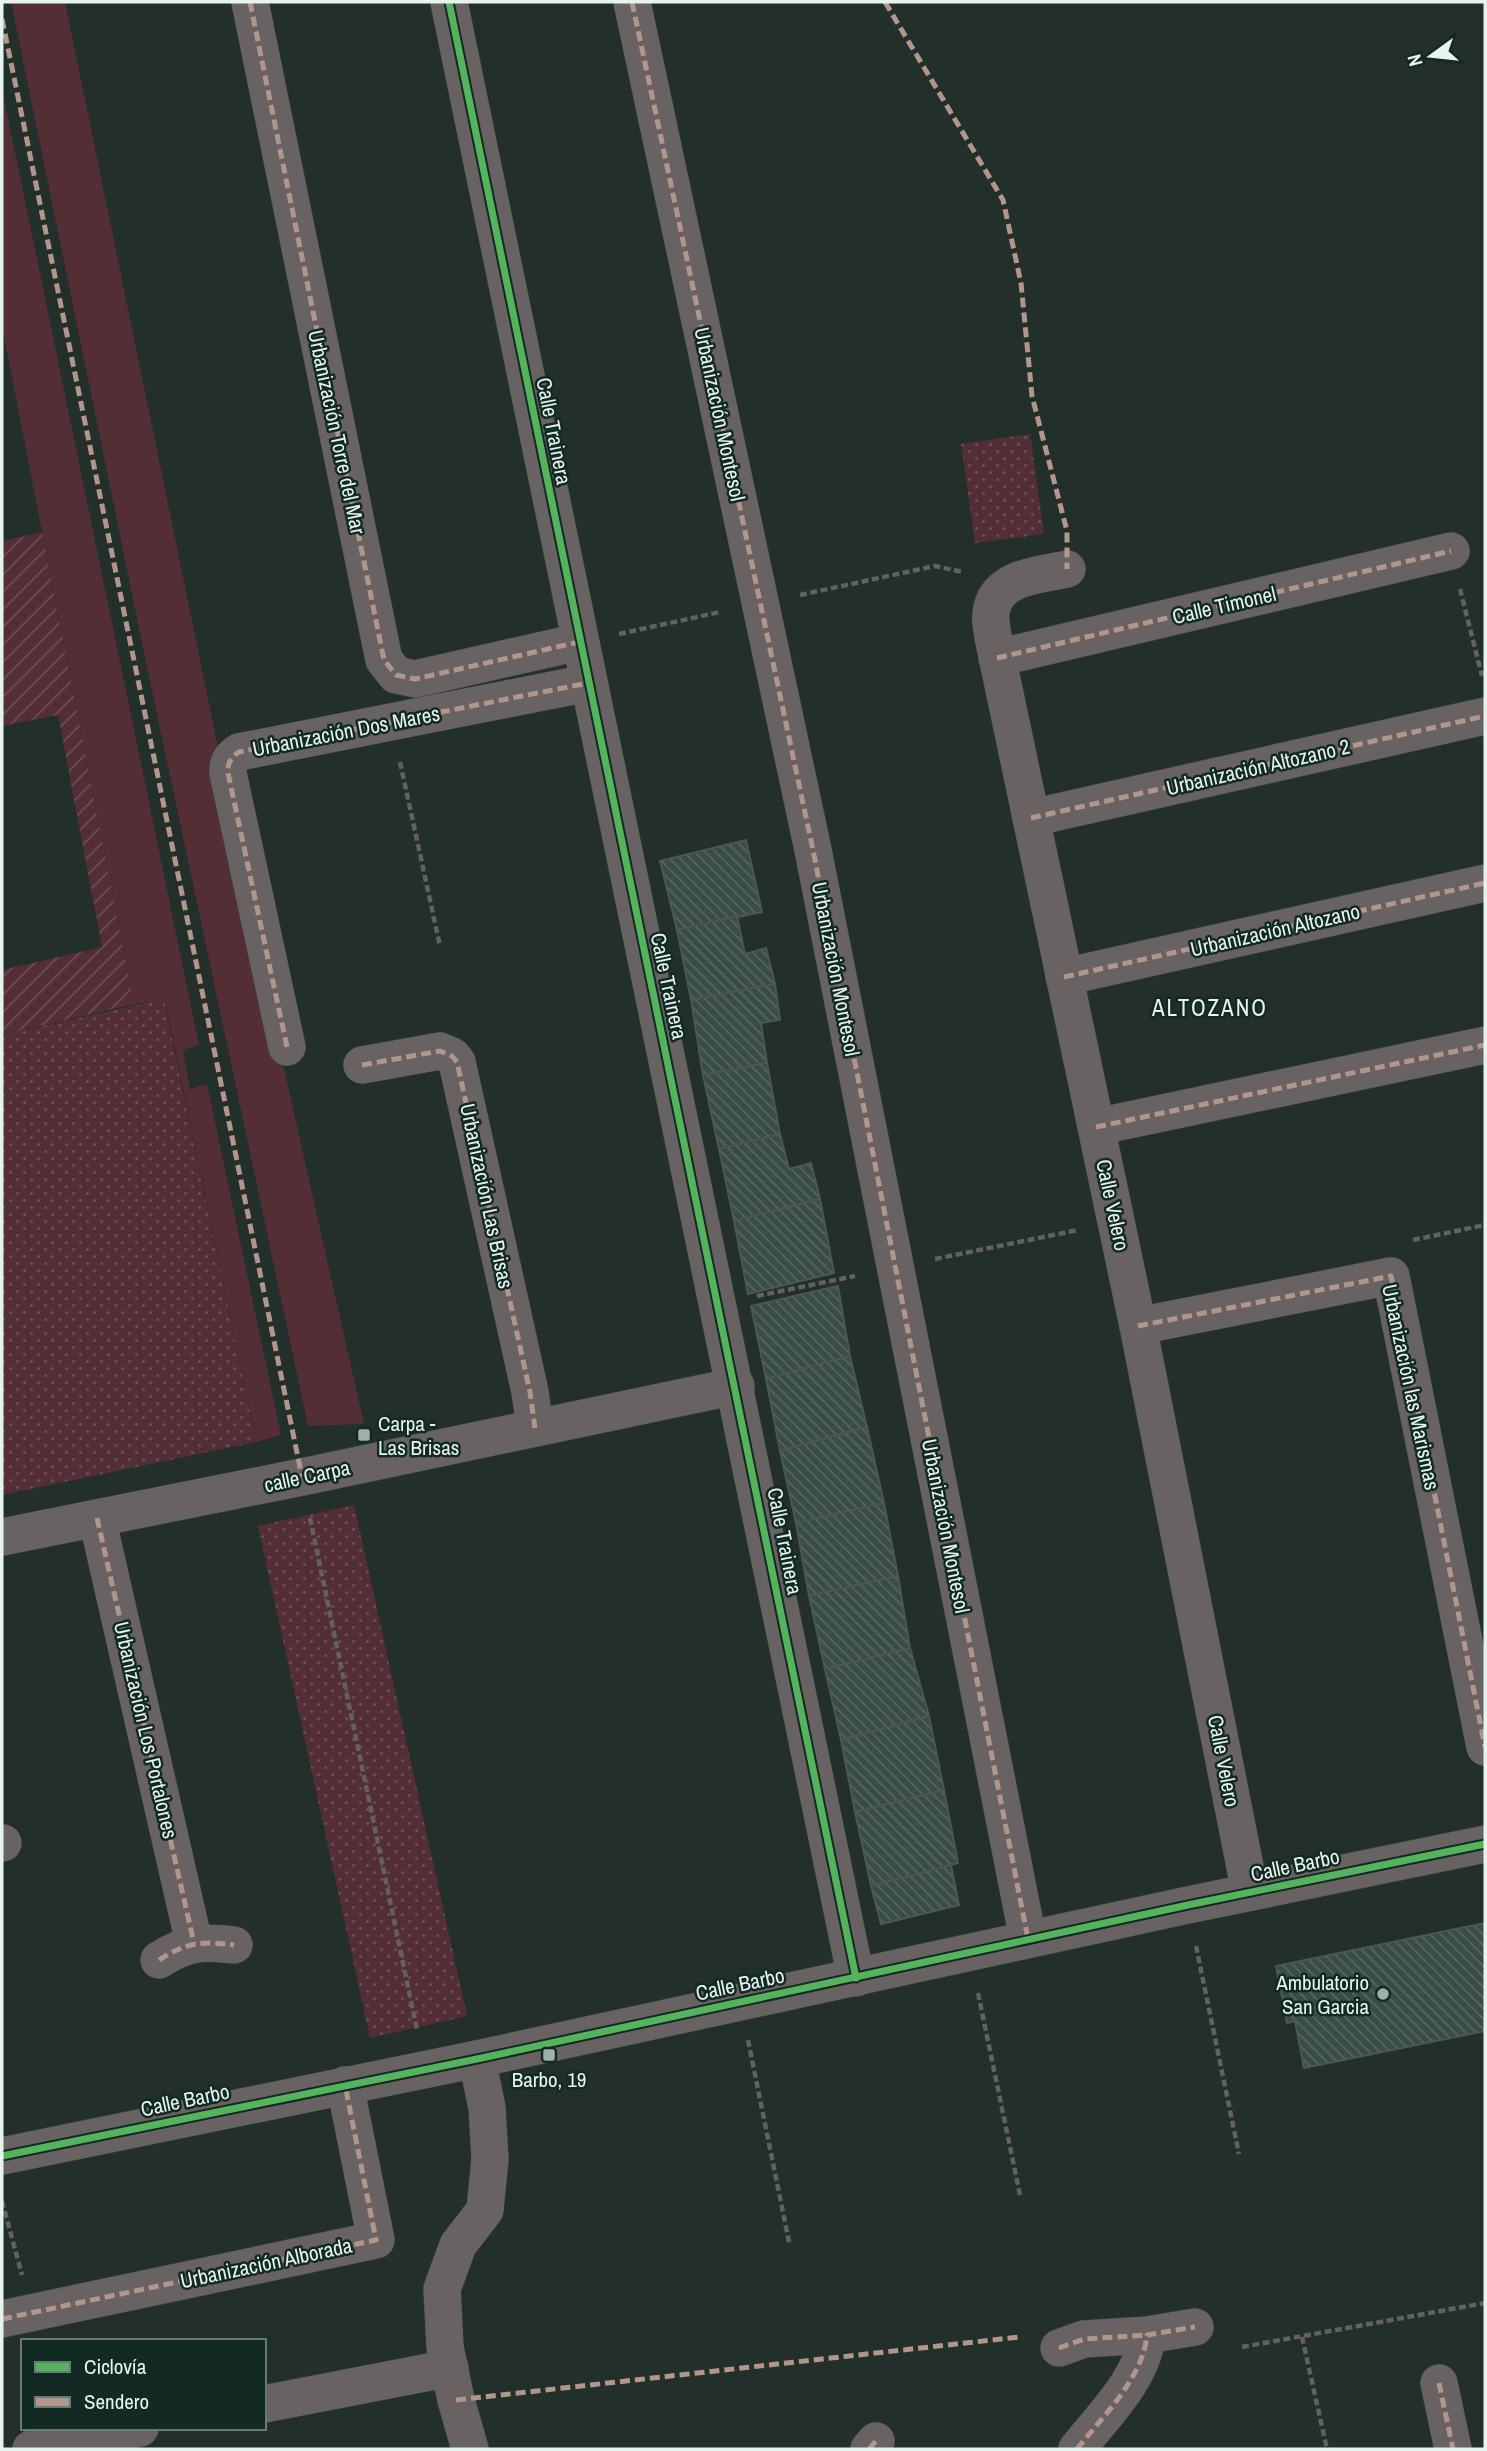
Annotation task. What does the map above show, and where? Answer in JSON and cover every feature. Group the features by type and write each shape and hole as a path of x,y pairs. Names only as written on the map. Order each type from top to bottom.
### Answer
{"street":[{"name":"Urbanización Torre del Mar","path":"250,2 384,660 396,675 415,679 579,642"},
{"name":"Calle Trainera","path":"449,2 856,1978"},
{"name":"Urbanización Montesol","path":"632,2 813,850 1028,1940"},
{"name":"Calle Timonel","path":"997,658 1451,551"},
{"name":"Calle Velero","path":"1067,569 1011,582 996,596 991,611 997,658 1138,1326 1250,1892"},
{"name":"Urbanización Dos Mares","path":"286,1047 228,773 229,763 239,752 589,683"},
{"name":"Urbanización Altozano 2","path":"1031,818 1485,716"},
{"name":"Urbanización Altozano","path":"1064,976 1485,883"},
{"path":"1096,1127 1485,1045"},
{"name":"Urbanización Las Brisas","path":"362,1065 440,1051 452,1056 457,1062 530,1392 535,1428"},
{"name":"Urbanización las Marismas","path":"1138,1326 1391,1276 1485,1747"},
{"name":"calle Carpa","path":"2,1537 736,1386"},
{"name":"Urbanización Los Portalones","path":"97,1518 194,1943"},
{"name":"Calle Barbo","path":"2,2156 477,2059 1188,1905 1485,1844"},
{"path":"159,1960 194,1943 234,1945"},
{"path":"470,2449 445,2347 442,2289 458,2245 485,2210 490,2159 487,2108 477,2059"},
{"name":"Urbanización Alborada","path":"17,2316 376,2240 345,2085"},
{"path":"1059,2348 1084,2339 1147,2335 1195,2328"},
{"path":"1077,2449 1135,2375 1146,2352 1147,2335"},
{"path":"266,2404 450,2368"},
{"path":"1439,2383 1453,2449"},
{"path":"31,2449 130,2430"}],"path":[{"path":"1451,551 1482,678"},
{"path":"392,722 440,946"},
{"path":"1391,1276 1409,1241 1485,1225"},
{"path":"302,1477 425,2069"},
{"path":"1188,1905 1239,2154"},
{"path":"969,1952 1020,2194"},
{"path":"740,2002 789,2242"},
{"path":"2,2202 17,2316"},
{"path":"1242,2347 1485,2303"},
{"path":"1302,2337 1327,2449"}],"shaded area":[{"path":"11,2 65,2 283,1064 364,1424 308,1426 144,653"},
{"path":"2,89 199,1045 183,1050 190,1089 207,1084 281,1435 256,1442 165,1000 134,1004 2,326"},
{"path":"1030,434 1044,534 975,543 961,444"},
{"path":"42,532 134,1004 2,1035 2,970 102,947 58,715 2,726 2,541"},
{"path":"164,999 256,1442 2,1495 2,1035"},
{"path":"354,1505 467,2016 370,2038 258,1526"}],"building":[{"path":"746,840 762,912 677,930 660,861"},
{"path":"737,916 745,954 766,948 775,984 691,1000 677,930"},
{"path":"775,984 780,1020 761,1023 767,1063 703,1075 691,1000"},
{"path":"767,1063 780,1134 719,1149 703,1075"},
{"path":"780,1134 789,1169 811,1163 820,1199 734,1221 719,1149"},
{"path":"820,1199 834,1273 748,1294 734,1221"},
{"path":"838,1286 850,1356 766,1379 751,1306"},
{"path":"850,1356 867,1427 780,1451 766,1379"},
{"path":"867,1427 884,1503 796,1523 780,1451"},
{"path":"884,1503 898,1576 809,1596 796,1523"},
{"path":"898,1576 910,1648 825,1669 809,1596"},
{"path":"910,1648 929,1716 841,1740 825,1669"},
{"path":"929,1716 944,1790 855,1812 841,1740"},
{"path":"944,1790 958,1863 871,1886 855,1812"},
{"path":"951,1865 959,1905 881,1924 871,1886"},
{"name":"Ambulatorio San Garcia","path":"1485,1923 1485,2031 1304,2068 1295,2021 1287,2023 1276,1966"}],"marked path":[{"path":"250,2 384,660 396,675 415,679 579,642"},
{"path":"632,2 813,850 1028,1939"},
{"path":"885,2 1003,200 1021,283 1032,396 1067,531 1067,569"},
{"path":"2,19 302,1477"},
{"path":"997,658 1451,551"},
{"path":"287,1047 228,773 232,758 239,752 588,683"},
{"path":"1031,818 1485,716"},
{"path":"1064,977 1485,883"},
{"path":"1096,1127 1485,1045"},
{"path":"362,1065 440,1051 452,1056 457,1062 530,1392 535,1428"},
{"path":"1138,1326 1391,1276 1485,1747"},
{"path":"97,1518 194,1943"},
{"path":"159,1960 195,1944 234,1945"},
{"path":"2,2319 376,2240 345,2085"},
{"path":"1077,2449 1130,2381 1144,2351 1147,2335 1195,2327"},
{"path":"1059,2348 1084,2339 1147,2335"},
{"path":"456,2400 1019,2337"},
{"path":"1439,2383 1453,2449"},
{"path":"869,2449 876,2441"}],"cycle path":[{"path":"449,2 856,1978"},
{"path":"2,2156 477,2059 1188,1905 1485,1844"}],"place":[{"name":"Carpa - Las Brisas","path":"364,1435"},
{"name":"Ambulatorio San Garcia","path":"1383,1994"},
{"name":"Barbo, 19","path":"549,2055"}],"district":[{"name":"ALTOZANO","path":"1210,1007"}]}
